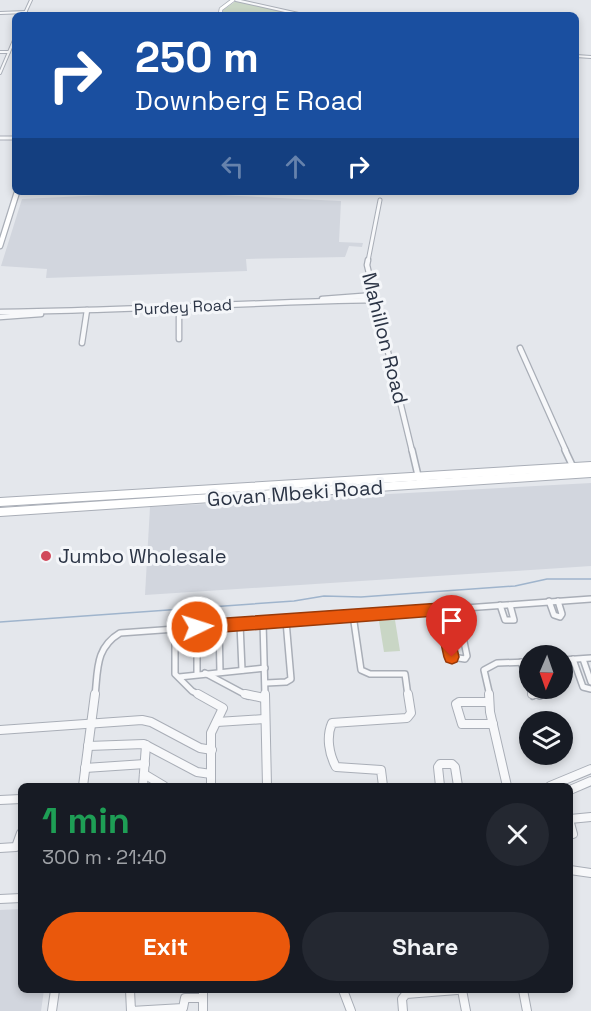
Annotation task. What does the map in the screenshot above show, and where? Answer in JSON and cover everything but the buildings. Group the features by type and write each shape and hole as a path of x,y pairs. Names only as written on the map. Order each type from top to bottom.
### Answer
{"main road":[{"path":"220,12 221,9 234,0"},
{"path":"0,246 16,195"},
{"name":"Govan Mbeki Road","path":"0,502 591,466"},
{"name":"Govan Mbeki Road","path":"0,512 591,473"}],"street":[{"path":"234,0 289,12"},
{"path":"0,73 12,45"},
{"path":"0,52 9,52"},
{"name":"Mahillon Road","path":"380,200 367,261 420,484"},
{"name":"Purdey Road","path":"0,317 87,310 179,308 375,298"},
{"path":"179,308 179,339"},
{"path":"82,343 87,310"},
{"name":"Purdey Road","path":"0,312 57,312"},
{"path":"520,348 573,467"},
{"path":"82,783 100,654 108,640 120,633 591,598"},
{"path":"549,602 554,615 560,617 562,614 558,601"},
{"path":"500,605 505,620 510,621 514,620 510,604"},
{"path":"441,609 452,657 456,659 467,656 457,608"},
{"path":"353,615 361,670 370,674 405,674 411,713 407,718 332,723 329,728 333,762 336,768 342,770 381,770 383,783"},
{"path":"266,683 286,682 291,679 286,621"},
{"path":"262,622 266,683 264,719 267,783"},
{"path":"240,624 242,670"},
{"path":"219,625 220,672"},
{"path":"197,627 197,673"},
{"path":"175,628 174,672 192,691 223,708 211,733 211,783"},
{"path":"591,658 573,659 583,687 591,689"},
{"path":"583,659 591,682"},
{"path":"506,783 488,702 490,698 485,669 497,663 519,662"},
{"path":"179,677 197,673 265,668"},
{"path":"205,673 248,696 264,698"},
{"path":"488,702 459,702 456,705 462,724 493,724"},
{"path":"217,722 264,719"},
{"path":"0,730 146,721 200,748 212,750"},
{"path":"88,746 146,745 197,772 212,774"},
{"path":"143,783 146,745"},
{"path":"85,768 145,764"},
{"path":"440,783 438,767 440,764 452,764 455,767 458,783"},
{"path":"566,783 591,769"},
{"path":"144,774 159,783"},
{"path":"573,789 591,781"},
{"path":"0,800 18,799"},
{"path":"573,819 591,817"},
{"path":"0,848 16,847 18,841"},
{"path":"573,870 591,873"},
{"path":"0,899 18,898"},
{"path":"52,1011 55,993"},
{"path":"130,993 131,1011 183,1008 185,994 203,994 203,1011"},
{"path":"344,993 351,1011"},
{"path":"403,1011 402,999 405,993"},
{"path":"463,993 466,1011"},
{"path":"524,993 527,1011"}],"shaded area":[{"path":"105,195 220,195 341,201 339,242 363,243 362,247 349,246 345,257 246,259 247,271 46,278 47,269 1,266 22,199"},
{"path":"591,483 591,566 145,595 150,507"},
{"path":"18,909 18,993 44,993 41,1011 0,1011 0,910"}],"green space":[{"path":"236,1 283,12 223,12"},
{"path":"395,620 400,651 384,652 379,621"}],"waterway":[{"path":"0,622 294,601 324,596 361,597 515,586 547,579 591,579"}],"place":[{"name":"Jumbo Wholesale","path":"46,556"}],"route":[{"path":"197,627 441,609 452,657"}]}
